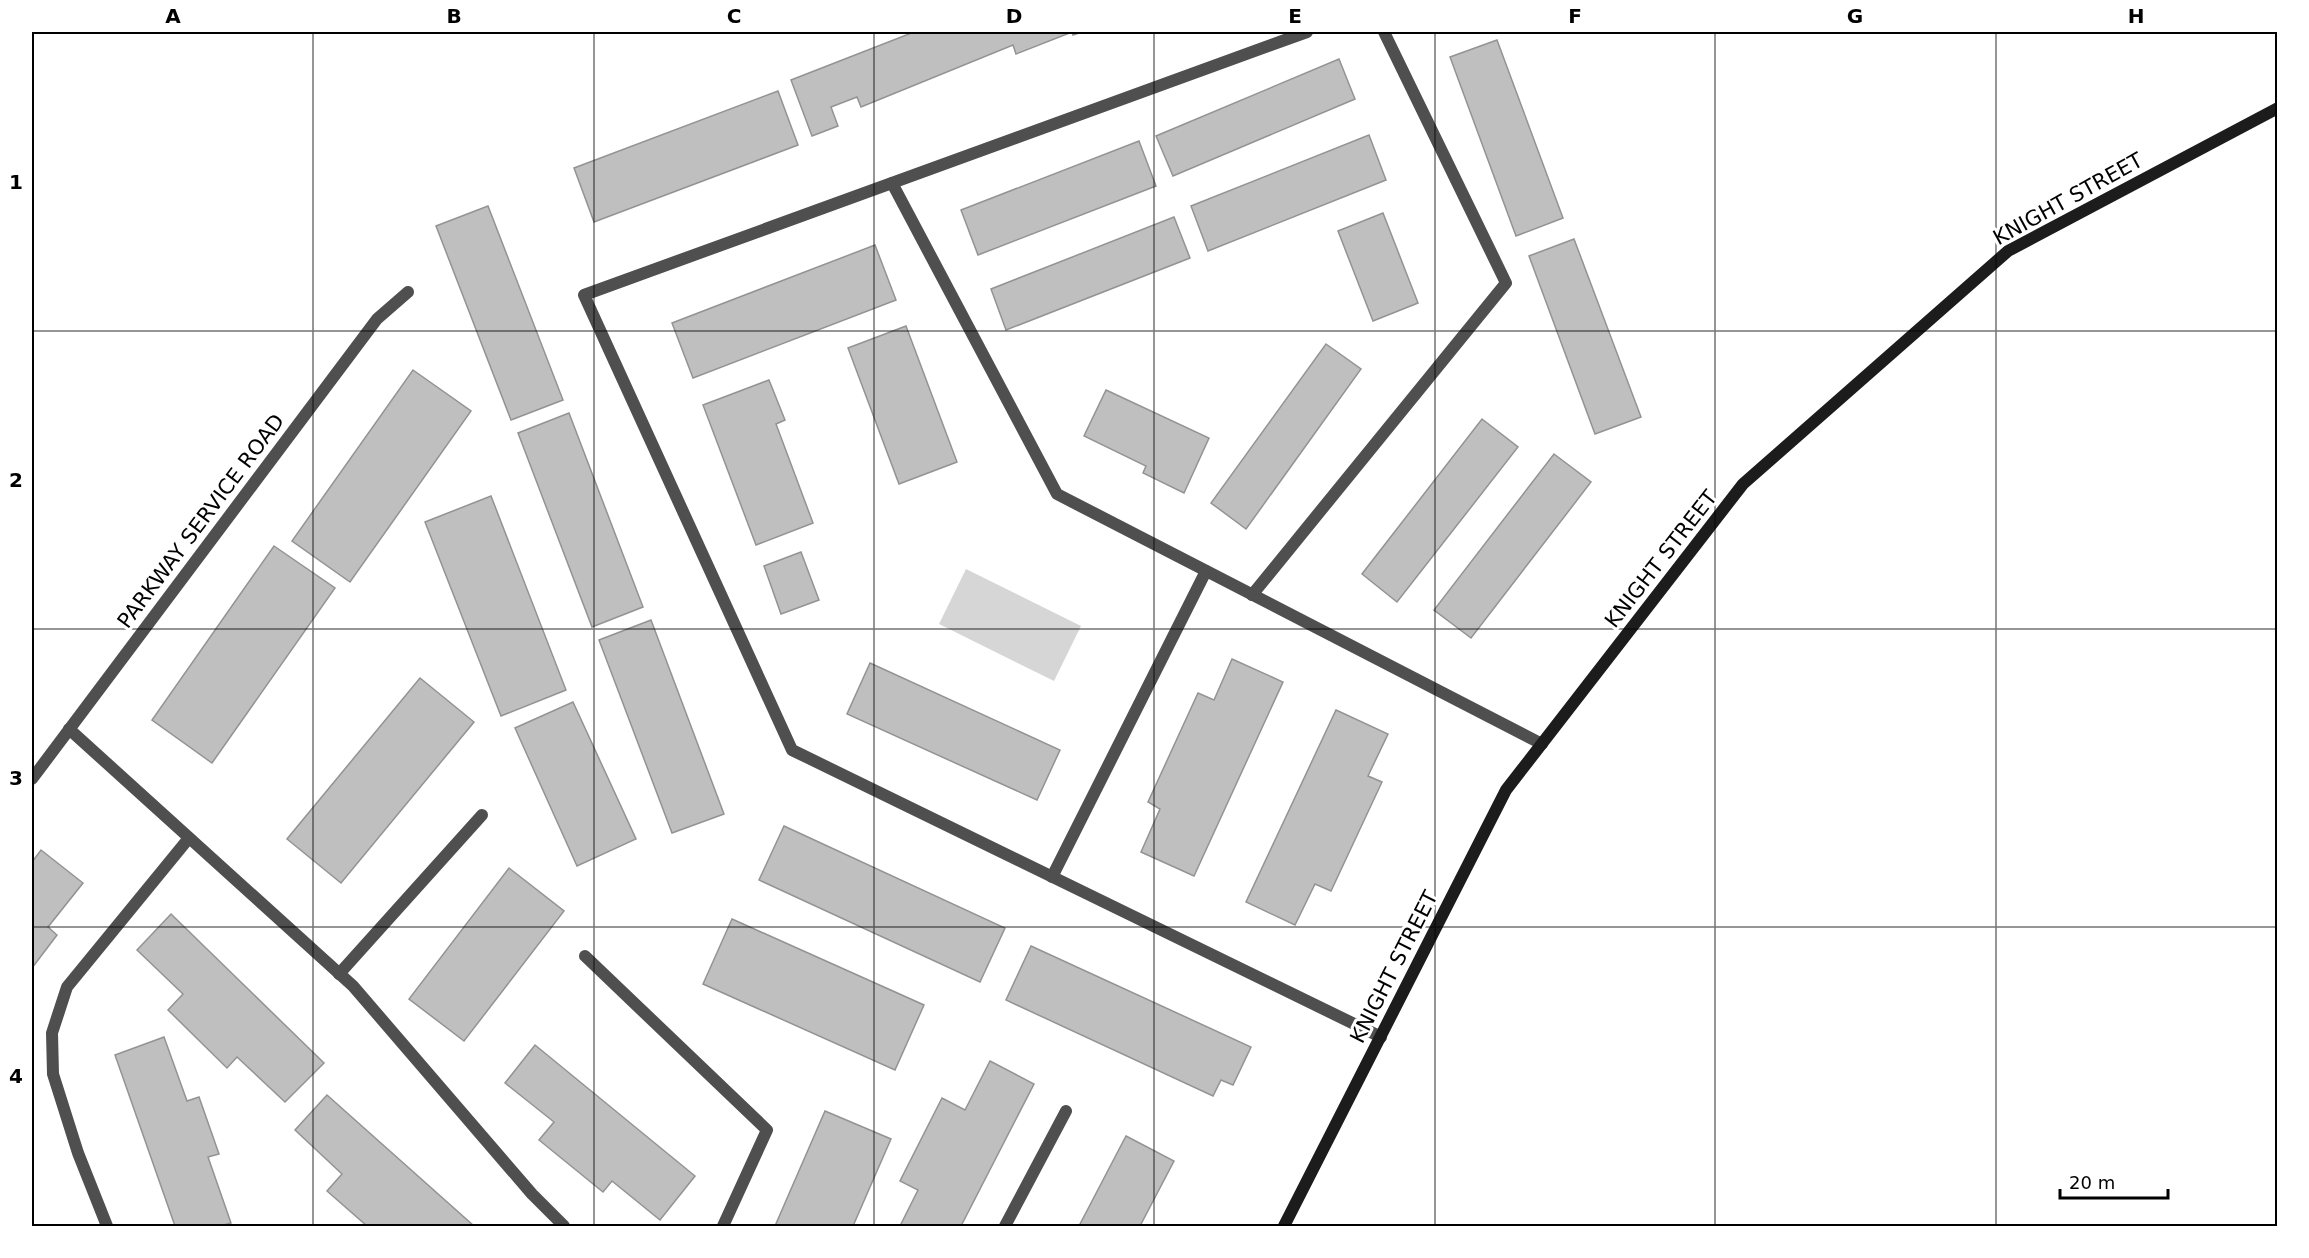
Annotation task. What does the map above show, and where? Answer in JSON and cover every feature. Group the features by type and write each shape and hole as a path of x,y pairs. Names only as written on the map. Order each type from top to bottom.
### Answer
{"street":[{"path":"1307,32 584,295 792,750 1381,1037"},
{"path":"1252,595 1506,283 1384,32"},
{"name":"KNIGHT STREET","path":"1284,1227 1506,790 1743,484 2008,251 2277,108"},
{"path":"892,183 1057,494 1542,744"},
{"name":"PARKWAY SERVICE ROAD","path":"32,778 377,319 408,292"},
{"path":"1052,877 1206,571"},
{"path":"69,729 353,986 532,1194 564,1227"},
{"path":"339,974 482,815"},
{"path":"107,1227 78,1153 53,1074 52,1033 67,987 189,838"},
{"path":"585,956 768,1130 723,1227"},
{"path":"1005,1227 1066,1111"}],"shaded area":[{"path":"966,569 1081,626 1054,681 939,624"}],"building":[{"path":"914,32 1072,32 1016,54 1013,45 861,107 857,97 831,107 838,126 812,136 791,80"},
{"path":"1497,40 1563,218 1516,236 1450,57"},
{"path":"1339,59 1355,99 1173,176 1156,136"},
{"path":"778,91 798,145 594,222 574,168"},
{"path":"1369,135 1386,180 1208,251 1191,206"},
{"path":"1139,141 1156,186 978,255 961,210"},
{"path":"488,206 563,400 511,420 436,226"},
{"path":"1383,213 1418,303 1373,321 1338,231"},
{"path":"1174,217 1190,258 1006,330 991,289"},
{"path":"1574,239 1641,417 1595,434 1529,256"},
{"path":"875,245 896,300 693,378 672,323"},
{"path":"906,326 957,462 899,484 848,348"},
{"path":"1326,344 1361,369 1246,529 1211,503"},
{"path":"413,370 471,411 350,582 292,541"},
{"path":"769,380 785,420 776,424 813,523 756,545 703,405"},
{"path":"1106,390 1209,438 1184,493 1143,473 1146,466 1084,436"},
{"path":"569,413 643,607 592,627 518,433"},
{"path":"1482,419 1518,447 1397,602 1362,574"},
{"path":"1554,454 1591,482 1471,638 1434,610"},
{"path":"491,496 566,690 501,716 425,522"},
{"path":"274,546 335,588 212,763 152,720"},
{"path":"801,552 819,600 781,614 764,566"},
{"path":"651,620 724,814 672,833 599,640"},
{"path":"1232,659 1283,682 1194,876 1141,852 1160,809 1148,802 1198,693 1214,700"},
{"path":"870,663 1060,750 1037,800 847,714"},
{"path":"420,678 474,722 341,883 287,839"},
{"path":"573,702 636,839 577,866 515,728"},
{"path":"1336,710 1388,734 1368,776 1382,782 1331,891 1315,884 1295,925 1246,902"},
{"path":"784,826 1005,928 980,982 759,880"},
{"path":"41,850 83,883 48,927 57,935 32,968 32,862"},
{"path":"509,868 564,911 464,1041 409,999"},
{"path":"171,914 324,1063 285,1102 237,1057 227,1068 168,1010 183,994 137,950"},
{"path":"732,919 924,1005 895,1070 703,984"},
{"path":"1031,946 1251,1047 1233,1085 1221,1080 1213,1096 1006,1000"},
{"path":"164,1037 187,1101 199,1097 219,1154 208,1157 231,1223 220,1226 175,1226 115,1055"},
{"path":"535,1045 695,1176 660,1220 612,1181 603,1192 539,1140 554,1122 505,1083"},
{"path":"990,1061 1034,1084 961,1226 900,1226 918,1190 900,1181 942,1098 965,1110"},
{"path":"327,1095 474,1226 367,1226 327,1191 342,1174 295,1130"},
{"path":"825,1111 891,1139 853,1226 775,1226"},
{"path":"1126,1136 1174,1161 1140,1226 1079,1226"}]}
